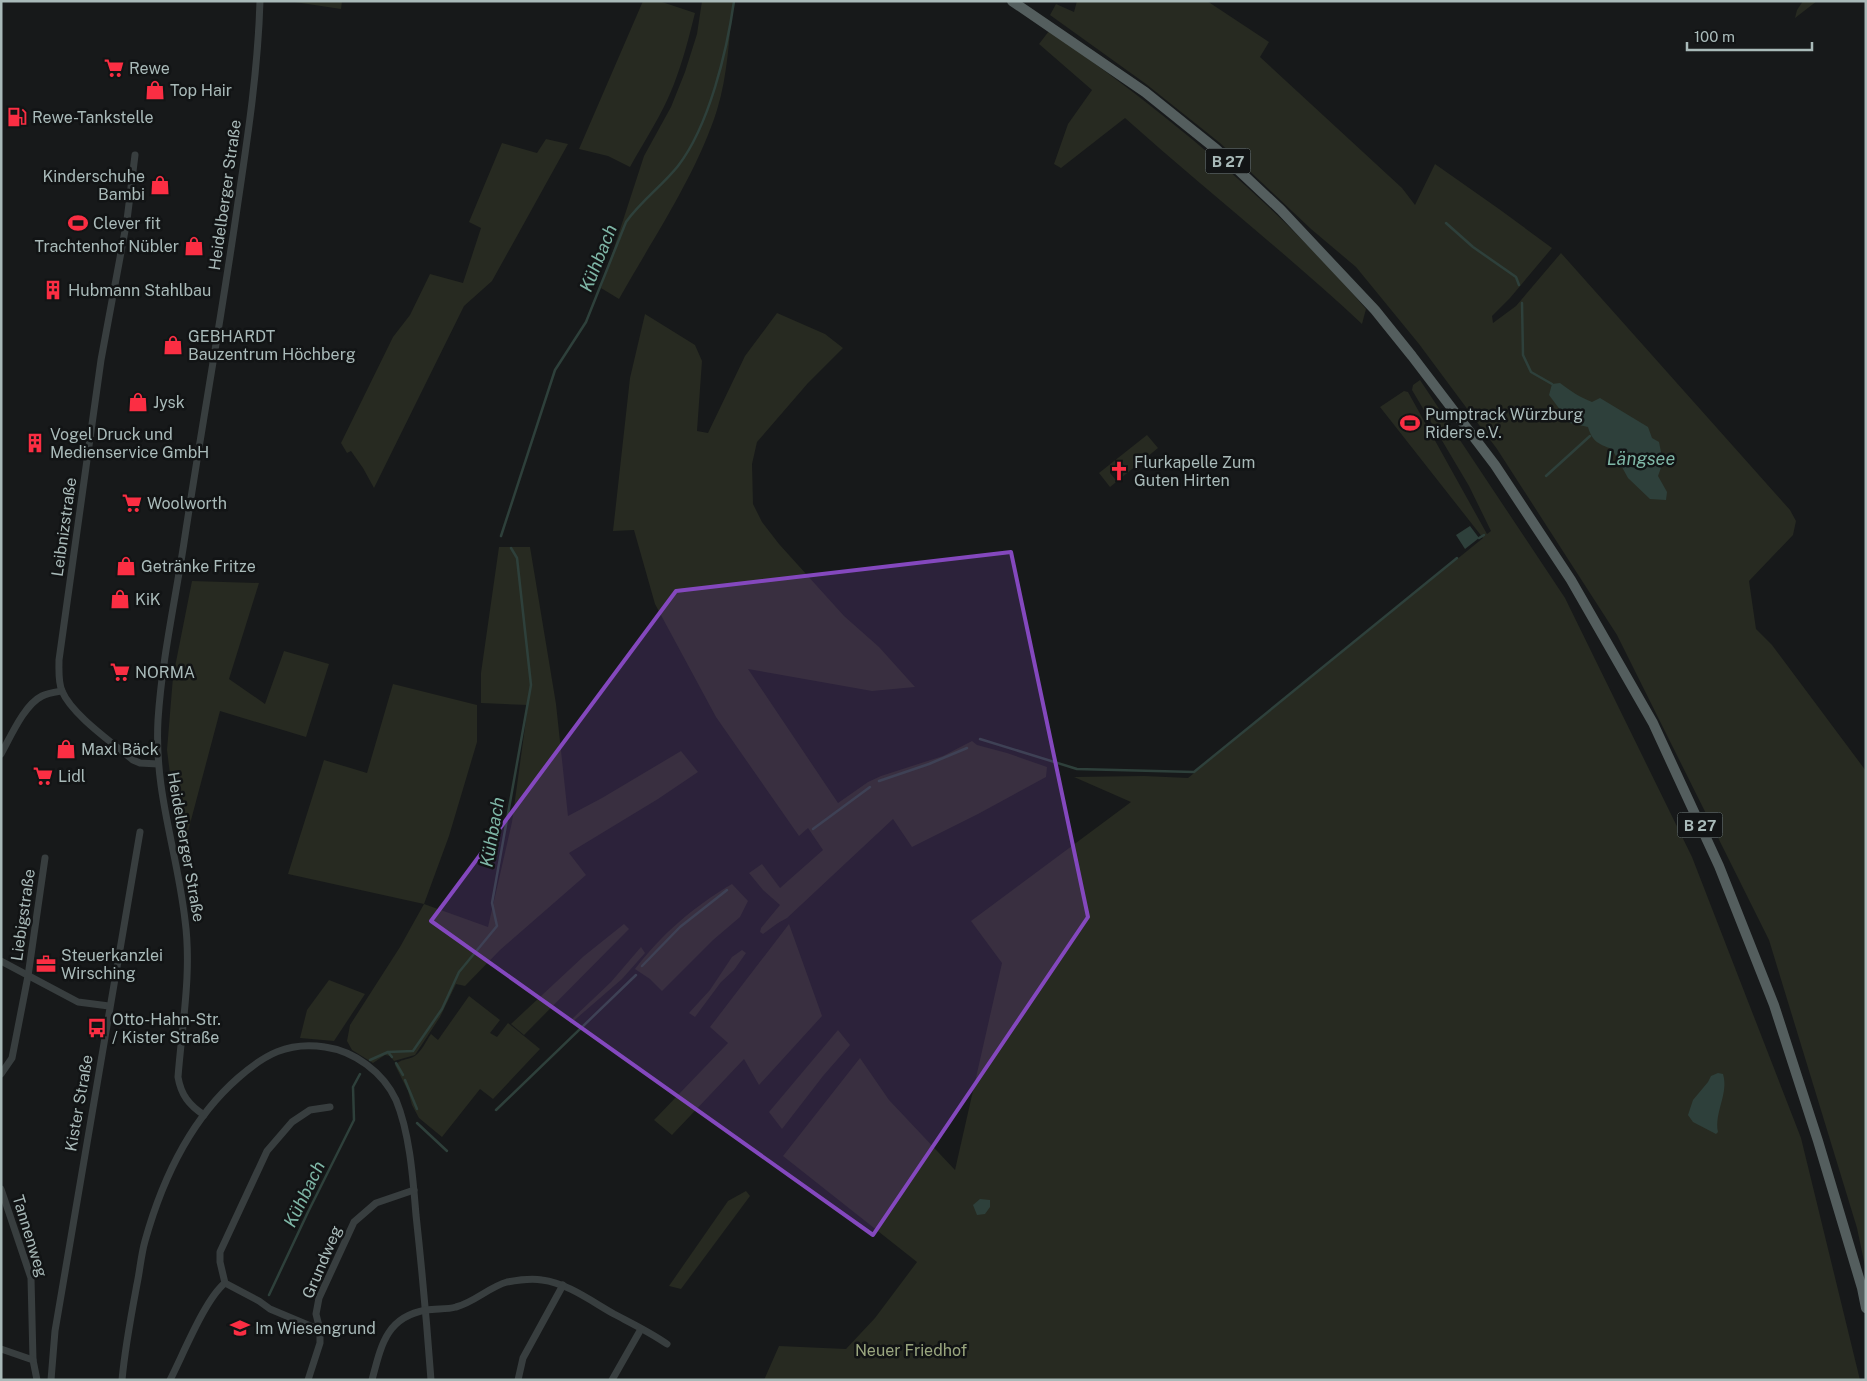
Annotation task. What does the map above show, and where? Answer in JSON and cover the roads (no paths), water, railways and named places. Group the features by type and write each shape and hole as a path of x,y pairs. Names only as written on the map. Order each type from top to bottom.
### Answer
{"main road":[{"name":"B 27","path":"1012,1 1145,92 1216,149 1281,210 1375,310 1412,356 1495,466 1571,580 1653,723 1719,866 1774,1005 1818,1141 1862,1288 1866,1308"}],"street":[{"name":"Heidelberger Straße","path":"204,1115 193,1107 185,1097 180,1088 178,1077 188,979 188,947 185,920 163,804 158,764 158,719 167,646 220,328 253,101 260,1"},
{"name":"Leibnizstraße","path":"62,691 59,660 101,360 127,220 135,155"},
{"path":"1,754 21,718 36,700 44,695 62,691 73,708 133,760 140,763 158,764"},
{"name":"Kister Straße","path":"51,1380 54,1331 140,832"},
{"name":"Liebigstraße","path":"1,1074 12,1058 28,976 45,858"},
{"path":"1,961 78,1002 109,1006"},
{"path":"122,1380 130,1321 152,1216 160,1194 185,1142 224,1091 251,1067 273,1053 292,1046 310,1044 337,1049 356,1057 386,1083 395,1099 402,1120 414,1190 431,1380"},
{"path":"320,1330 270,1309 225,1283 220,1262 220,1250 267,1151 292,1122 310,1110 330,1107"},
{"name":"Tannenweg","path":"1,1189 31,1278 33,1360 37,1380"},
{"name":"Grundweg","path":"308,1380 320,1343 320,1330 316,1314 319,1298 354,1222 376,1203 414,1190"},
{"path":"372,1380 382,1342 389,1330 410,1315 426,1310 464,1305 493,1288 511,1282 531,1279 563,1285 667,1344"},
{"path":"170,1380 204,1312 218,1289 225,1283"},
{"path":"518,1380 523,1358 563,1285"},
{"path":"612,1380 641,1328"},
{"path":"1,1349 33,1360"}],"water":[{"name":"Längsee","path":"1560,383 1592,402 1600,398 1648,427 1652,438 1659,442 1663,462 1658,476 1667,492 1666,500 1650,499 1628,478 1612,449 1596,441 1591,436 1588,427 1570,423 1549,395 1552,384"},
{"path":"1470,526 1479,538 1465,549 1456,535"},
{"path":"1718,1073 1723,1074 1724,1089 1718,1117 1718,1132 1716,1134 1693,1122 1688,1115 1693,1100 1711,1076"},
{"path":"980,1199 990,1200 990,1207 985,1214 977,1215 973,1205"}],"waterway":[{"name":"Kühbach","path":"501,536 555,370 586,322 626,222 678,166 699,130 721,65 734,1"},
{"path":"1446,223 1473,247 1516,277 1519,285"},
{"path":"1522,303 1523,355 1531,372 1552,384"},
{"path":"1546,476 1590,436"},
{"path":"1479,538 1484,535"},
{"name":"Kühbach","path":"370,1060 388,1052 413,1051 442,1009 459,972 497,926 492,903 531,685 517,558 511,548"},
{"path":"980,739 1077,769 1194,772 1457,558"},
{"path":"879,781 929,764 967,748"},
{"path":"813,829 870,787"},
{"path":"642,966 680,927 727,890"},
{"path":"496,1110 636,975"},
{"name":"Kühbach","path":"388,1052 392,1057"},
{"path":"396,1063 403,1075"},
{"name":"Kühbach","path":"269,1295 354,1120 353,1087 360,1074"},
{"path":"405,1080 417,1109"},
{"path":"417,1123 447,1151"}],"place":[{"name":"Rewe","path":"114,68"},
{"name":"Top Hair","path":"155,90"},
{"name":"Rewe-Tankstelle","path":"17,117"},
{"name":"Kinderschuhe Bambi","path":"160,185"},
{"name":"Clever fit","path":"78,223"},
{"name":"Trachtenhof Nübler","path":"194,246"},
{"name":"Hubmann Stahlbau","path":"53,290"},
{"name":"GEBHARDT Bauzentrum Höchberg","path":"173,345"},
{"name":"Jysk","path":"138,402"},
{"name":"Pumptrack Würzburg Riders e.V.","path":"1410,423"},
{"name":"Vogel Druck und Medienservice GmbH","path":"35,443"},
{"name":"Flurkapelle Zum Guten Hirten","path":"1119,471"},
{"name":"Woolworth","path":"132,503"},
{"name":"Getränke Fritze","path":"126,566"},
{"name":"KiK","path":"120,599"},
{"name":"NORMA","path":"120,672"},
{"name":"Maxl Bäck","path":"66,749"},
{"name":"Lidl","path":"43,776"},
{"name":"Steuerkanzlei Wirsching","path":"46,964"},
{"name":"Otto-Hahn-Str. / Kister Straße","path":"97,1028"},
{"name":"Im Wiesengrund","path":"240,1328"}],"park label":[{"name":"Neuer Friedhof","path":"911,1350"}]}
